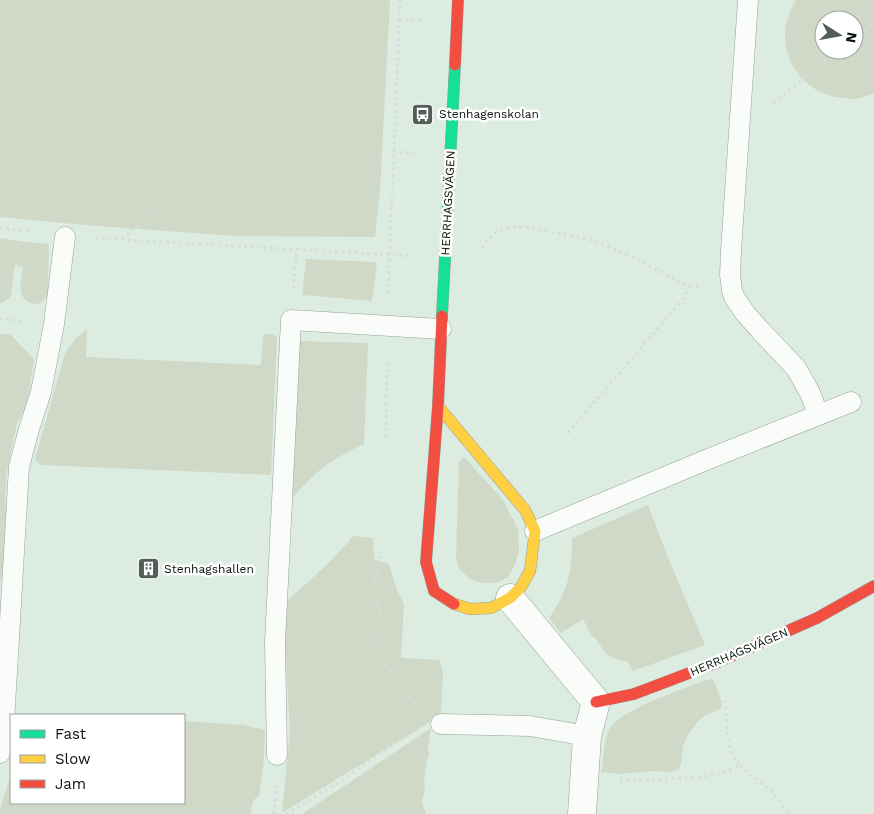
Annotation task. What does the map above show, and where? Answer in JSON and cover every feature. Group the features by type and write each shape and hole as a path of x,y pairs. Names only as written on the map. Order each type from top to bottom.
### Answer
{"street":[{"name":"HERRHAGSVÄGEN","path":"458,0 440,328 438,406 426,562 434,591 451,603 470,609 491,608 510,598 521,588 530,571 535,531"},
{"path":"438,406 525,510 535,531"},
{"name":"HERRHAGSVÄGEN","path":"596,702 634,694 713,664 818,618 874,586"},
{"path":"510,598 596,702 587,736 582,814"}],"lane":[{"path":"748,0 731,251 731,283 734,297 745,313 796,368 818,414"},
{"path":"0,753 4,723 19,467 28,429 41,392 54,324 65,236"},
{"path":"277,756 275,642 291,320 440,328"},
{"path":"535,531 851,402"},
{"path":"441,724 530,726 587,736"}],"path":[{"path":"390,254 400,0"},
{"path":"828,0 836,10"},
{"path":"399,19 427,21"},
{"path":"864,31 874,23"},
{"path":"739,130 827,60"},
{"path":"393,152 421,154"},
{"path":"121,240 160,205"},
{"path":"0,228 65,236 121,240 474,258 486,241 497,231 510,227 528,227 581,237 617,250 689,287 731,283"},
{"path":"291,320 296,250"},
{"path":"568,434 683,299 689,287"},
{"path":"381,556 375,582 382,622 383,658 387,668 409,697 441,724"},
{"path":"727,720 732,754 740,766 771,789 782,802 788,814"},
{"path":"286,814 341,781 419,728 441,724"},
{"path":"584,782 704,777 740,766"}],"green space":[{"path":"0,0 390,0 380,190 375,237 235,236 0,217"},
{"path":"796,0 874,0 874,94 855,99 832,96 811,87 802,79 795,70 786,49 786,22"},
{"path":"0,238 49,244 48,296 41,303 31,303 23,297 21,288 23,267 15,265 11,296 0,304"},
{"path":"306,259 377,262 372,301 302,295"},
{"path":"87,329 86,357 261,365 263,335 277,336 271,475 41,465 35,459 65,353 76,338"},
{"path":"0,334 10,334 34,359 27,406 17,423 6,476 5,503 7,510 3,570 0,583"},
{"path":"298,341 368,343 364,444 325,466 293,497"},
{"path":"462,458 465,458 503,500 518,529 519,551 515,565 508,577 496,583 482,583 470,579 459,569 456,557 459,462"},
{"path":"648,505 705,645 633,671 628,662 606,654 591,635 583,619 561,633 549,618 561,598 568,580 572,538"},
{"path":"353,536 373,538 374,559 389,564 397,590 404,604 401,658 440,660 443,673 441,715 282,813 290,731 284,630 288,600 330,562"},
{"path":"713,679 722,706 718,710 704,716 691,731 683,747 679,770 619,774 601,772 607,735 615,722 652,701"},
{"path":"185,721 243,725 265,730 264,763 259,796 252,804 251,814 0,814 10,777 10,804 185,804"},
{"path":"431,728 428,746 429,756 424,782 425,790 422,802 426,814 302,814"}],"traffic: fast":[{"path":"442,316 455,65"}],"traffic: slow":[{"path":"438,406 525,510 535,531 530,571 521,587 510,598 491,608 470,609 454,604"}],"traffic: jam":[{"path":"455,65 458,0"},
{"path":"442,316 438,406 426,562 434,591 454,604"},
{"path":"596,702 634,694 713,664 817,618 874,586"}],"place":[{"name":"Stenhagenskolan","path":"423,114"},
{"name":"Stenhagshallen","path":"148,569"}]}
